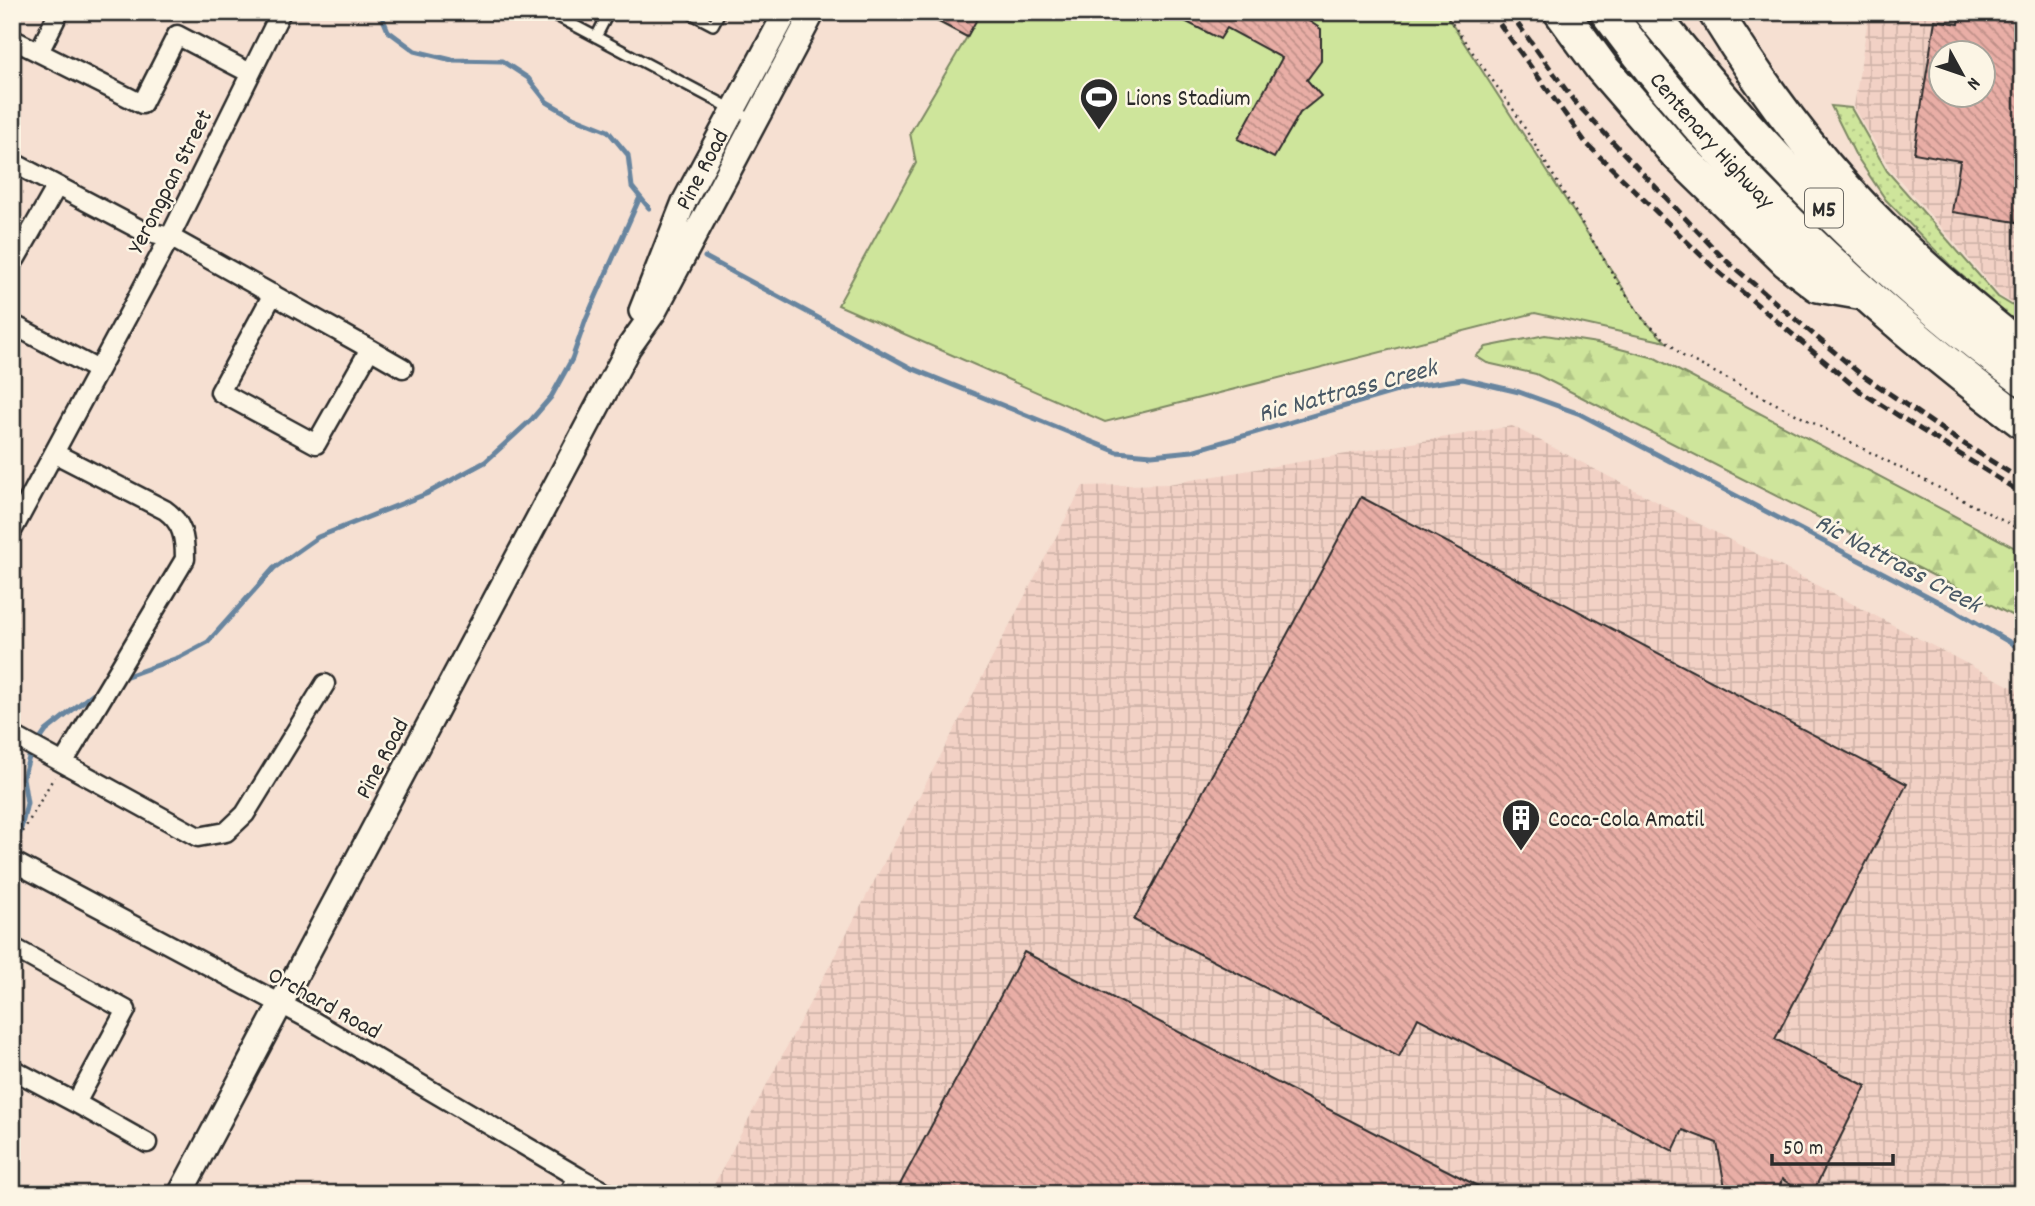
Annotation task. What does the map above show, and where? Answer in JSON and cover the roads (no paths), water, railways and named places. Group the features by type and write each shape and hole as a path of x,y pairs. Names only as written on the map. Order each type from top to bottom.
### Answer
{"highway":[{"path":"1561,12 1602,68 1675,152 1769,243 1818,285 1864,293"},
{"name":"Centenary Highway","path":"1607,12 1702,130 1779,212 1864,293 1940,358 2023,422"},
{"name":"Centenary Highway","path":"1650,12 1735,115 1838,223 1909,288 2023,379"},
{"path":"1715,12 1784,114 1825,166 1909,253 2023,350"}],"street":[{"path":"39,52 59,12"},
{"name":"Yerongpan Street","path":"12,531 170,237 281,12"},
{"name":"Pine Road","path":"629,347 684,202 786,12"},
{"name":"Pine Road","path":"180,1194 629,347 654,312 813,12"},
{"path":"12,39 142,104 177,35 250,73"},
{"path":"12,162 141,230 170,237 403,368"},
{"path":"16,258 57,186"},
{"path":"272,294 220,392 316,444 370,349"},
{"path":"12,324 98,370"},
{"path":"54,453 164,510 177,520 185,540 185,559 63,763"},
{"path":"12,735 198,837 226,832 245,814 325,684"},
{"name":"Orchard Road","path":"12,861 280,1003 573,1186 609,1194"},
{"path":"12,947 126,1010 76,1103"},
{"path":"12,1069 147,1143"}],"lane":[{"path":"549,12 755,122"},
{"path":"596,37 608,12"},
{"path":"688,12 713,25 720,12"}],"waterway":[{"name":"Ric Nattrass Creek","path":"380,12 388,31 415,51 452,60 502,61 528,78 547,102 573,117 608,131 628,155 632,187 649,208"},
{"path":"119,679 180,657 208,642 274,568 318,537 426,494 485,462 532,419 551,397 572,359 586,319 640,197"},
{"name":"Ric Nattrass Creek","path":"705,257 911,368 1117,452 1152,455 1192,451 1414,386 1463,379 1519,392 1580,414 1956,611 2023,650"},
{"path":"20,833 27,803 23,778 30,754 46,731 100,688"}],"railway":[{"path":"1491,12 1586,143 1715,269 1861,392 2023,494"},
{"path":"1509,12 1574,101 1723,258 1858,372 2023,481"}],"place":[{"name":"Lions Stadium","path":"1099,131"},
{"name":"Coca-Cola Amatil","path":"1521,852"}]}
